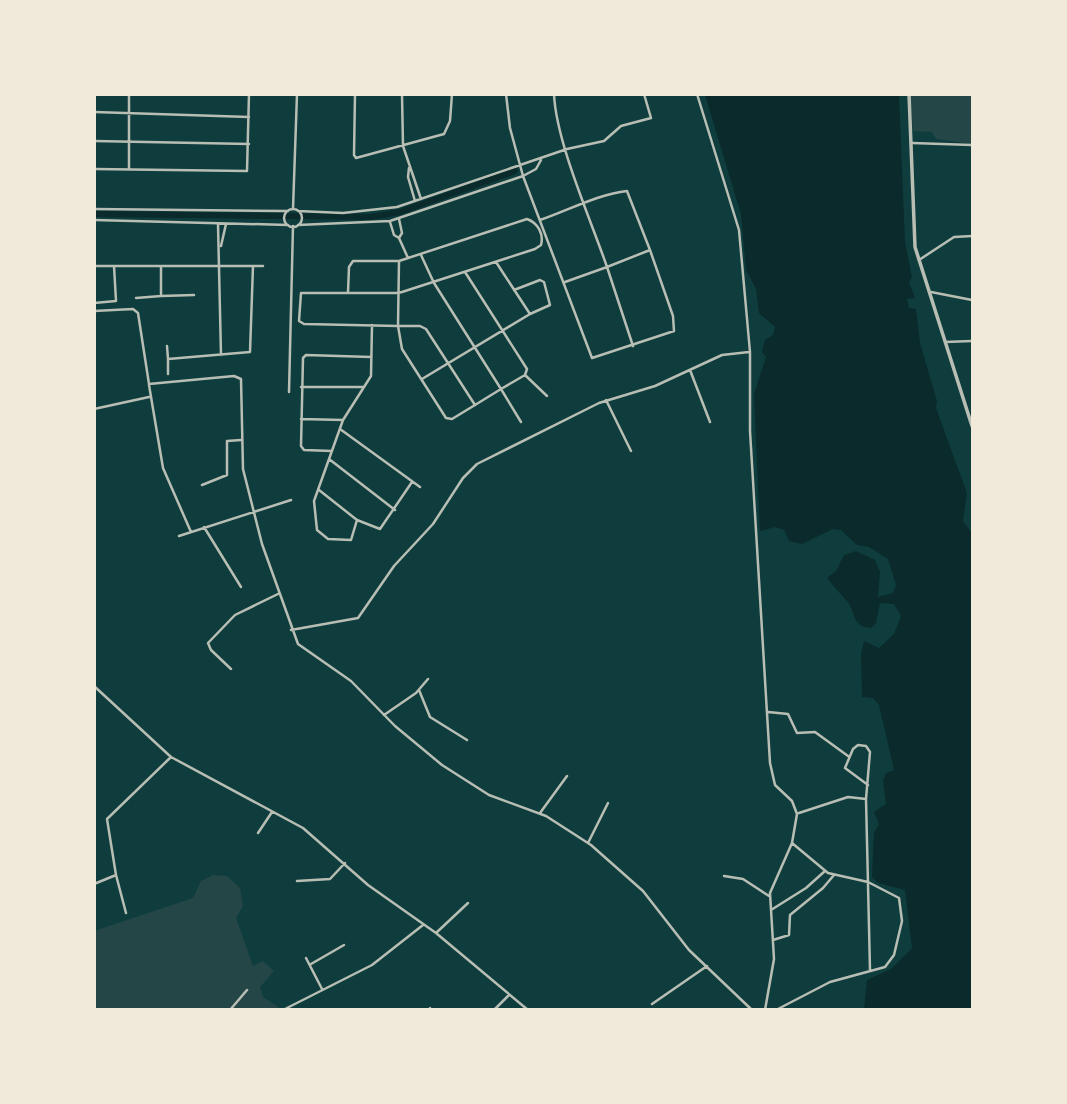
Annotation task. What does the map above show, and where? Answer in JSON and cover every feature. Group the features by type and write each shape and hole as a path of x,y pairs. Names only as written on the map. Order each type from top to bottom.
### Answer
{"street":[{"path":"129,94 129,170"},
{"path":"94,169 248,170 249,94"},
{"path":"293,209 297,94"},
{"path":"355,94 355,158 444,134 450,121 452,94"},
{"path":"402,94 403,146 421,199"},
{"path":"506,94 507,112 523,176 591,357 674,331 673,316 629,192 540,220"},
{"path":"554,94 567,149 633,346"},
{"path":"293,209 299,212 370,211 415,201 567,149 604,141 621,126 651,118 644,94"},
{"path":"696,94 737,222 750,352 750,417 773,778 795,804 797,814 792,843 773,881 769,896 773,969 765,1010"},
{"path":"909,94 914,235 919,261 972,426"},
{"path":"94,112 248,117"},
{"path":"94,141 249,144"},
{"path":"912,142 972,145"},
{"path":"94,220 293,226 390,221 523,176 536,169 541,160"},
{"path":"409,168 408,177 415,201"},
{"path":"94,209 287,212 293,209"},
{"path":"287,212 287,224"},
{"path":"299,212 299,224"},
{"path":"399,219 402,233 399,238"},
{"path":"348,292 349,267 353,261 400,261 517,221 527,219 535,223 542,238 539,247 434,283 398,293 301,293 299,321 304,324 424,327 475,405"},
{"path":"390,221 394,235 399,238 408,258"},
{"path":"218,224 222,266 221,355"},
{"path":"221,246 226,224"},
{"path":"289,393 293,226"},
{"path":"919,261 954,237 972,236"},
{"path":"565,282 650,250"},
{"path":"421,255 434,283 521,422"},
{"path":"400,261 399,344 448,419 525,374 527,369 465,272"},
{"path":"496,262 530,314"},
{"path":"161,265 161,296"},
{"path":"94,266 262,266"},
{"path":"94,303 116,300 114,266"},
{"path":"168,359 244,355 252,348 253,266"},
{"path":"422,379 502,329 550,305 544,282 540,280 514,289"},
{"path":"931,292 972,299"},
{"path":"136,298 194,295"},
{"path":"94,311 133,309 138,313 149,397 164,473 191,532"},
{"path":"357,520 352,538 348,541 328,539 320,534 313,506 343,420 371,376 372,325"},
{"path":"945,342 972,341"},
{"path":"167,346 168,374"},
{"path":"291,630 358,618 394,566 433,524 471,469 485,458 607,400 655,386 722,355 750,352"},
{"path":"332,452 302,448 300,419 304,356 371,357"},
{"path":"691,370 710,422"},
{"path":"525,374 547,396"},
{"path":"149,384 237,376 242,385 243,468 278,594 291,630 302,648 351,681 384,715 442,765 478,789 539,814 588,843 643,891 689,950 752,1010"},
{"path":"301,387 364,387"},
{"path":"94,409 149,397"},
{"path":"607,400 631,451"},
{"path":"300,419 343,420"},
{"path":"340,429 420,487"},
{"path":"202,485 226,474 227,441 241,440"},
{"path":"329,459 395,510"},
{"path":"318,490 357,520 380,529 412,482"},
{"path":"179,536 291,500"},
{"path":"204,527 242,587"},
{"path":"231,669 211,650 208,642 235,615 278,594"},
{"path":"384,715 419,690 428,678"},
{"path":"94,686 171,757 303,828 368,884 436,933 528,1010"},
{"path":"419,690 430,717 467,740"},
{"path":"768,712 788,714 797,733 815,732 849,756"},
{"path":"867,785 845,770 849,756 858,745 869,750 867,785 866,799 870,972"},
{"path":"126,913 116,875 107,819 171,757"},
{"path":"539,814 567,776"},
{"path":"797,814 848,797 866,799"},
{"path":"588,843 608,803"},
{"path":"258,833 272,812"},
{"path":"776,1010 830,982 886,967 894,955 902,921 899,898 867,882 834,875 792,843"},
{"path":"297,881 330,879 345,863"},
{"path":"771,910 806,888 825,870"},
{"path":"94,884 116,875"},
{"path":"773,940 789,935 790,915 823,888 834,875"},
{"path":"724,876 743,879 769,896"},
{"path":"436,933 468,903"},
{"path":"283,1010 379,960 423,925"},
{"path":"311,964 344,945"},
{"path":"306,958 322,990"},
{"path":"652,1004 706,966"},
{"path":"230,1010 247,990"},
{"path":"494,1010 510,994"}],"shaded area":[{"path":"705,95 899,95 905,242 912,277 909,282 915,298 907,299 909,308 916,309 920,343 937,401 936,408 967,493 963,521 972,533 972,1009 864,1009 867,980 891,969 912,948 905,890 878,883 872,877 874,833 879,824 874,812 886,804 883,781 886,773 894,770 879,705 873,698 862,697 861,654 864,641 879,648 894,634 901,616 894,604 880,603 876,623 871,628 864,627 827,578 836,571 844,555 856,551 875,560 880,572 878,597 893,593 896,585 888,559 869,547 857,545 841,530 833,529 802,544 789,541 784,530 775,527 760,531 754,394 766,357 762,352 765,340 773,335 775,327 759,313 756,289 746,270 741,214"},
{"path":"910,95 972,95 972,144 936,139 932,132 913,131"},
{"path":"213,875 227,876 240,888 243,906 236,918 253,966 263,961 274,971 260,987 263,997 281,1009 95,1009 94,931 193,898 201,881"}],"waterway":[{"path":"94,214 371,217 400,212 515,171"}]}
